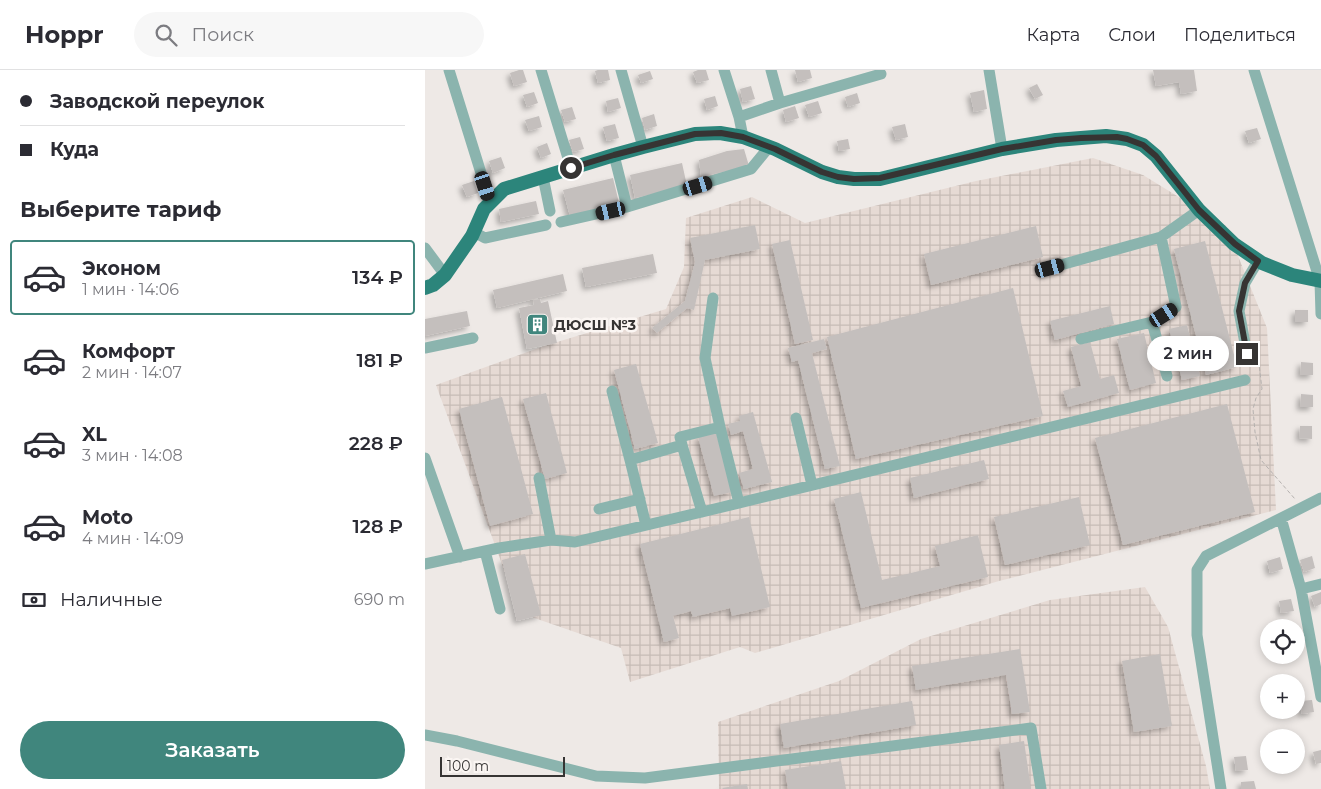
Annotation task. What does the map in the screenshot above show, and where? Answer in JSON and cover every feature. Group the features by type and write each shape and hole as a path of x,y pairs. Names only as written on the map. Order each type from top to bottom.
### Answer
{"main road":[{"path":"425,288 433,285 445,274 474,232 484,209 504,189 643,147 695,134 721,133 743,137 769,147 822,172 854,179 880,178 1002,149 1056,140 1106,136 1127,139 1143,145 1156,156 1199,210 1235,244 1258,261 1291,275 1321,281"}],"street":[{"path":"449,70 490,202"},
{"path":"541,70 571,168"},
{"path":"621,70 643,147"},
{"path":"724,70 739,117 743,137"},
{"path":"771,70 780,103"},
{"path":"989,70 1002,149"},
{"path":"1254,70 1321,281 1321,314"},
{"path":"739,117 780,103 881,74"},
{"path":"561,222 627,207 751,169 769,147"},
{"path":"614,155 627,207"},
{"path":"543,177 550,212"},
{"path":"1050,268 1161,237 1199,210"},
{"path":"474,232 485,238 546,225"},
{"path":"1081,339 1152,322 1176,307 1161,237"},
{"path":"425,248 445,274"},
{"path":"1247,354 1239,311 1245,283 1258,261"},
{"path":"713,298 705,358 739,503"},
{"path":"1152,322 1167,376"},
{"path":"425,348 473,338"},
{"path":"425,564 499,548 551,540 575,542 1245,380"},
{"path":"612,391 646,525"},
{"path":"796,418 812,485"},
{"path":"702,512 680,437 720,427"},
{"path":"630,460 682,445"},
{"path":"425,458 460,557"},
{"path":"539,478 551,540"},
{"path":"1221,789 1197,635 1197,570 1206,556 1321,498"},
{"path":"599,509 640,499"},
{"path":"1281,518 1301,589 1321,697"},
{"path":"485,551 499,609"},
{"path":"1301,589 1321,584"},
{"path":"425,735 457,741 596,776 645,778 1031,728 1041,789"}],"path":[{"path":"1247,354 1258,356 1262,389 1256,398 1253,409 1255,432 1261,460 1301,508"}],"shaded area":[{"path":"1093,158 1143,175 1226,226 1267,328 1276,510 999,581 755,653 740,647 630,682 621,648 520,613 436,385 544,346 666,309 684,267 686,218 752,197 805,223 976,181"},
{"path":"1145,587 1168,627 1206,766 1210,789 719,789 718,722 839,681 921,639 1050,600"}],"building":[{"path":"523,70 527,82 514,86 510,73"},
{"path":"608,70 610,80 598,83 595,71"},
{"path":"706,70 709,80 697,83 693,72"},
{"path":"795,70 810,70 812,78 798,82"},
{"path":"1153,70 1194,70 1197,91 1181,94 1179,82 1156,86"},
{"path":"650,71 653,79 641,83 638,75"},
{"path":"1037,84 1043,95 1035,99 1029,88"},
{"path":"751,86 755,99 743,102 740,89"},
{"path":"984,90 987,109 974,112 970,93"},
{"path":"534,92 538,103 527,107 523,95"},
{"path":"857,93 860,103 848,107 845,97"},
{"path":"715,96 718,106 707,110 704,99"},
{"path":"618,98 621,108 608,112 606,101"},
{"path":"818,101 822,113 809,117 805,105"},
{"path":"795,106 799,118 786,122 783,110"},
{"path":"572,107 576,119 565,122 561,110"},
{"path":"654,114 657,126 645,130 642,118"},
{"path":"539,116 542,127 529,131 525,120"},
{"path":"615,124 619,138 607,141 603,127"},
{"path":"905,124 908,137 896,140 892,127"},
{"path":"1257,128 1261,139 1249,143 1245,131"},
{"path":"580,137 584,149 573,152 569,140"},
{"path":"848,139 850,149 839,151 837,141"},
{"path":"547,143 551,154 541,158 537,147"},
{"path":"744,149 749,166 701,177 699,160 727,151"},
{"path":"501,157 505,168 493,173 489,161"},
{"path":"682,163 687,186 635,198 630,175"},
{"path":"613,178 619,203 570,216 563,190"},
{"path":"474,181 478,193 467,197 462,185"},
{"path":"536,201 539,214 501,222 499,209"},
{"path":"755,225 760,249 705,260 694,310 687,308 657,333 652,328 685,301 695,262 690,238"},
{"path":"1036,226 1043,257 931,285 924,254"},
{"path":"790,240 813,340 795,344 772,244"},
{"path":"1205,241 1237,367 1206,375 1174,249"},
{"path":"653,254 657,273 586,287 582,268"},
{"name":"ДЮСШ №3","path":"563,274 567,291 497,308 493,290"},
{"path":"1013,288 1043,416 856,459 827,337"},
{"name":"ДЮСШ №3","path":"540,299 541,303 548,301 557,343 527,349 519,308 534,305 533,300"},
{"path":"1110,306 1114,324 1055,340 1050,321"},
{"path":"1295,310 1308,310 1308,322 1295,322"},
{"path":"467,311 470,326 425,336 425,319"},
{"path":"1187,325 1200,376 1182,380 1169,329"},
{"path":"1144,333 1156,383 1130,390 1117,339"},
{"path":"824,339 827,349 812,353 840,466 825,469 798,360 792,362 788,348"},
{"path":"1090,342 1100,379 1114,375 1119,393 1068,407 1063,391 1081,386 1071,347"},
{"path":"1301,362 1313,363 1313,375 1300,375"},
{"path":"636,364 658,443 635,449 614,370"},
{"path":"546,393 567,473 545,479 523,399"},
{"path":"1301,394 1313,395 1313,407 1300,407"},
{"path":"502,397 533,514 490,526 459,409"},
{"path":"1227,404 1255,512 1123,545 1095,438"},
{"path":"753,412 772,482 744,489 739,473 753,469 743,431 731,435 728,424 740,421 739,416"},
{"path":"1300,426 1312,426 1312,439 1299,438"},
{"path":"716,432 732,492 714,496 698,437"},
{"path":"984,460 989,479 914,498 910,478"},
{"path":"861,492 882,580 940,566 935,546 978,535 988,577 861,608 834,499"},
{"path":"1079,497 1090,545 1005,565 994,517"},
{"path":"749,517 770,607 732,616 730,608 693,617 691,611 673,616 679,638 664,642 640,544"},
{"path":"525,554 541,615 517,621 502,560"},
{"path":"1312,556 1315,568 1304,572 1300,560"},
{"path":"1280,557 1283,569 1270,573 1267,561"},
{"path":"1321,592 1321,604 1315,607 1311,596"},
{"path":"1291,599 1294,611 1281,613 1279,601"},
{"path":"1020,649 1030,712 1012,714 1006,675 916,690 912,666"},
{"path":"1160,654 1172,726 1134,732 1122,661"},
{"path":"1312,700 1314,712 1305,714 1305,701"},
{"path":"912,701 916,725 784,748 780,724"},
{"path":"1024,741 1031,789 1005,789 999,745"},
{"path":"1321,750 1321,763 1316,764 1313,752"},
{"path":"1246,756 1248,770 1236,771 1234,757"},
{"path":"841,761 846,789 788,789 785,770"},
{"path":"1254,781 1256,789 1241,789 1241,782"},
{"path":"747,784 748,789 722,788"}],"place":[{"name":"ДЮСШ №3","path":"538,325"}],"route":[{"path":"571,168 695,134 721,133 743,137 775,149 822,172 854,179 880,178 1002,149 1056,140 1106,136 1127,139 1143,145 1156,156 1199,210 1235,244 1258,261 1245,283 1239,311 1247,354"}]}
